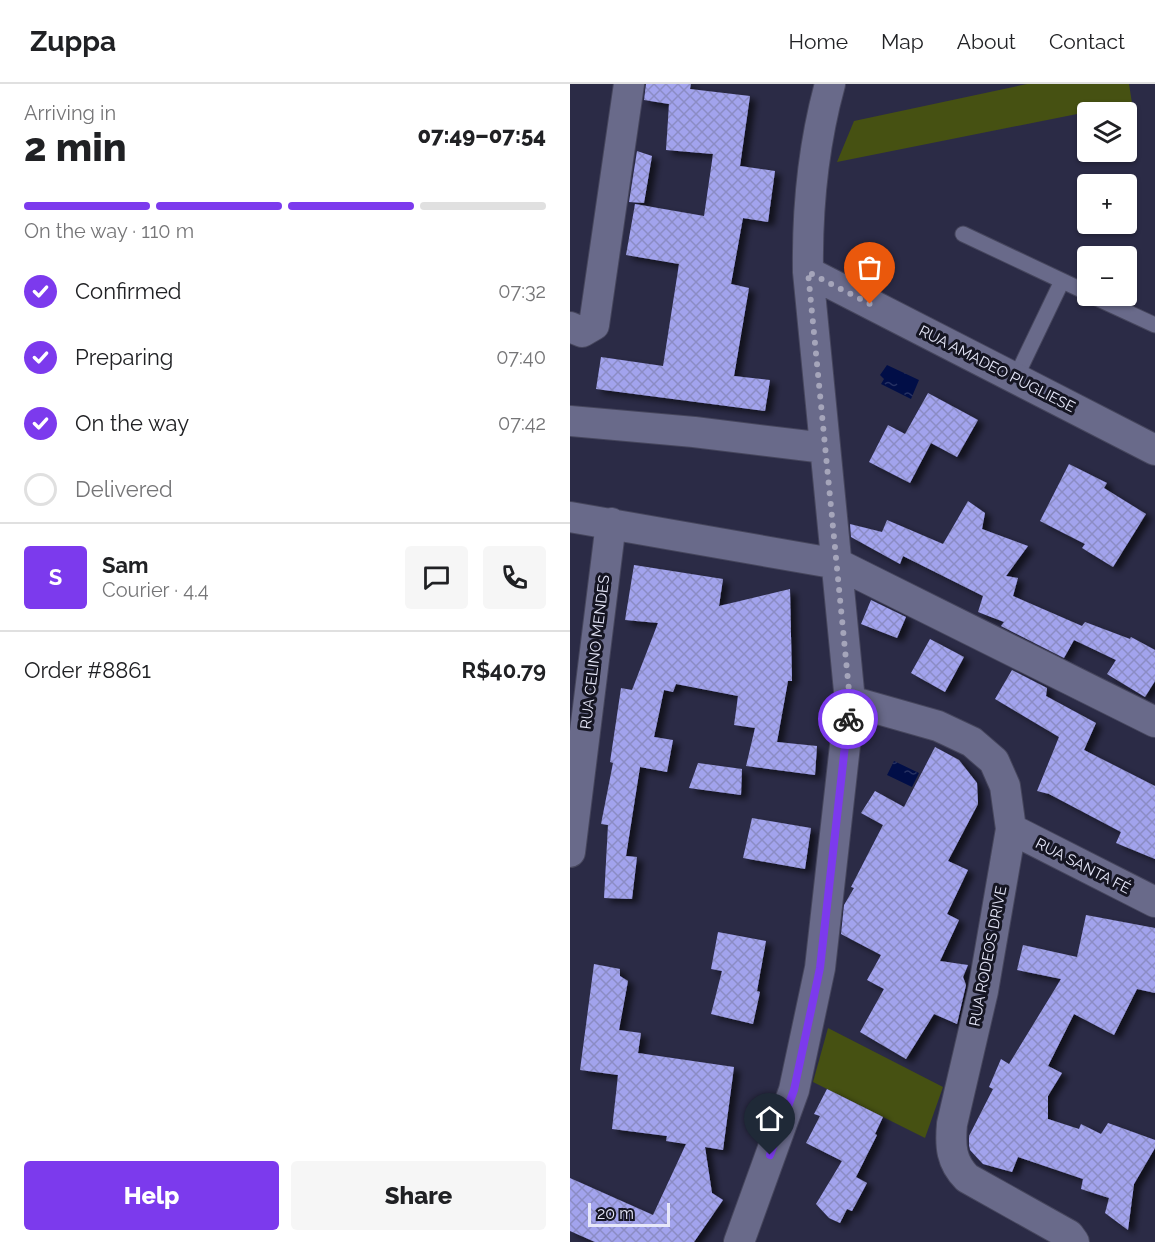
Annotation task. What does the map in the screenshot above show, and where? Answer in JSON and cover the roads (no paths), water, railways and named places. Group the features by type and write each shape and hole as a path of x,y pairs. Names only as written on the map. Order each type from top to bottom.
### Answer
{"street":[{"path":"570,327 582,332 594,325 629,84"},
{"path":"739,1242 794,1090 820,968 850,701 808,272 807,226 812,162 830,84"},
{"name":"RUA AMADEO PUGLIESE","path":"808,272 1155,450"},
{"path":"570,421 694,432 825,448"},
{"path":"570,517 838,564 1155,722"},
{"name":"RUA CELINO MENDES","path":"570,852 611,523"},
{"name":"RUA RODEOS DRIVE","path":"850,701 938,726 972,742 994,761 1005,786 1011,829 983,991 952,1124 950,1146 956,1167 967,1178 1069,1234 1074,1242"},
{"name":"RUA SANTA FÉ","path":"1011,829 1155,902"}],"lane":[{"path":"963,234 1077,288"},
{"path":"1016,379 1062,281"},
{"path":"1114,306 1155,325"}],"water":[{"path":"887,365 919,380 911,399 881,384 884,379 880,375"},
{"path":"894,761 919,773 912,787 887,775"}]}
